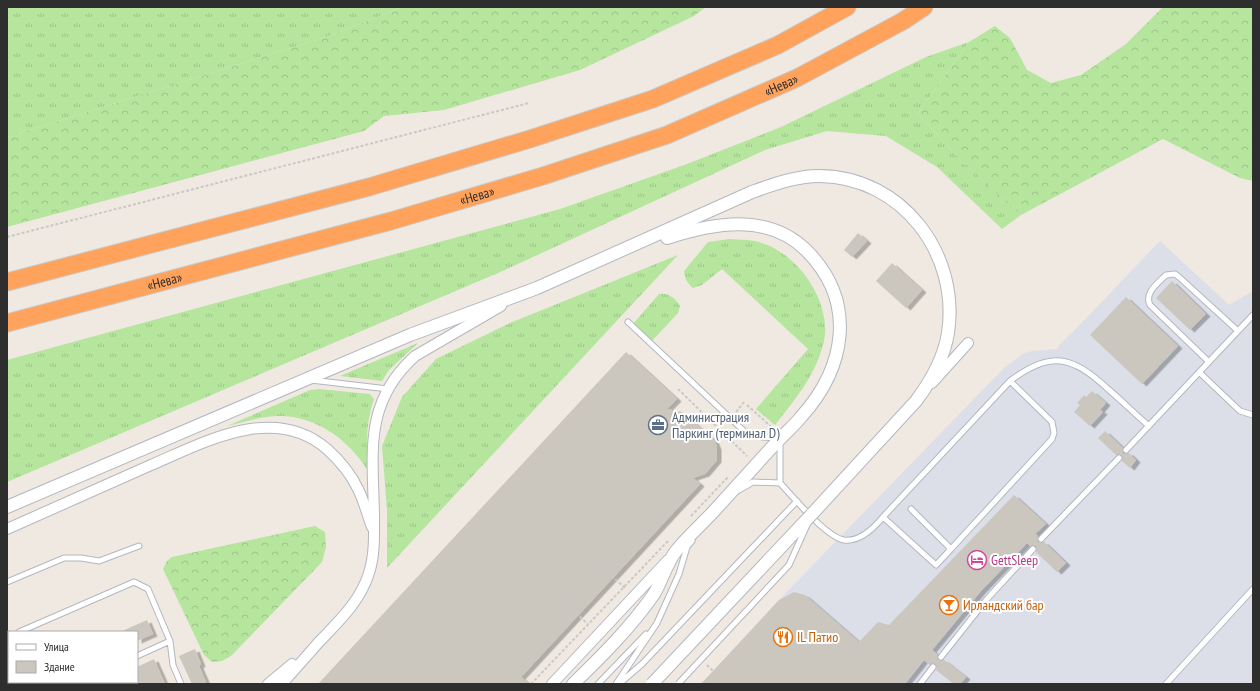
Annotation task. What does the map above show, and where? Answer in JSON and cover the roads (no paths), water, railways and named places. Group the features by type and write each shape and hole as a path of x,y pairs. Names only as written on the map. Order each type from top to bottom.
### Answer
{"highway":[{"path":"7,282 369,187 530,139 653,99 778,45 847,7"},
{"name":"«Нева»","path":"7,323 391,221 543,176 667,134 797,78 903,21 924,7"}],"street":[{"path":"282,684 341,619 362,589 373,559 373,438 378,411 388,389 405,366 428,347 503,304 752,192 804,177 835,177 873,189 904,209 926,233 943,266 947,282 950,317 948,334 943,352 928,385 916,401"},
{"path":"552,684 728,496 781,437 802,417 827,379 834,364 840,334 840,316 832,289 825,274 805,249 777,232 747,224 730,223 695,229 612,255"},
{"path":"7,507 410,335 537,288"},
{"path":"652,684 812,514 968,343"},
{"path":"7,529 212,439 256,427 279,427 303,434 322,445 338,460 358,488 374,534"},
{"path":"574,684 631,624 654,593 676,552"},
{"path":"268,684 318,643"}],"lane":[{"path":"1209,362 1150,305 1148,301 1149,294 1166,275 1175,274 1179,277 1238,332"},
{"path":"1126,450 1253,315"},
{"path":"628,322 745,432 762,437 781,437 780,483 796,501 828,531 836,537 846,540 865,534 883,517 1010,381 1032,366 1057,360 1070,362 1081,367 1102,383 1149,426"},
{"path":"1200,373 1240,411 1253,415"},
{"path":"303,380 388,389"},
{"path":"883,517 936,565 951,549 1052,439 1054,433 1052,422 1010,381"},
{"path":"1041,539 1119,458"},
{"path":"728,496 753,482 780,483"},
{"path":"619,684 642,664 796,501"},
{"path":"616,684 657,623 679,574 687,547 718,506"},
{"path":"911,509 951,549"},
{"path":"678,684 789,565 812,514"},
{"path":"7,582 64,558 81,558 99,561 139,546"},
{"path":"941,657 987,599 1033,549"},
{"path":"21,631 134,582 148,589 170,642 173,665 182,684"},
{"path":"1166,684 1253,589"},
{"path":"598,684 657,623"},
{"path":"138,656 170,642"},
{"path":"920,684 933,667"}],"place":[{"name":"Администрация Паркинг (терминал D)","path":"658,425"},
{"name":"GettSleep","path":"977,560"},
{"name":"Ирландский бар","path":"949,605"},
{"name":"IL Патио","path":"783,637"}]}
